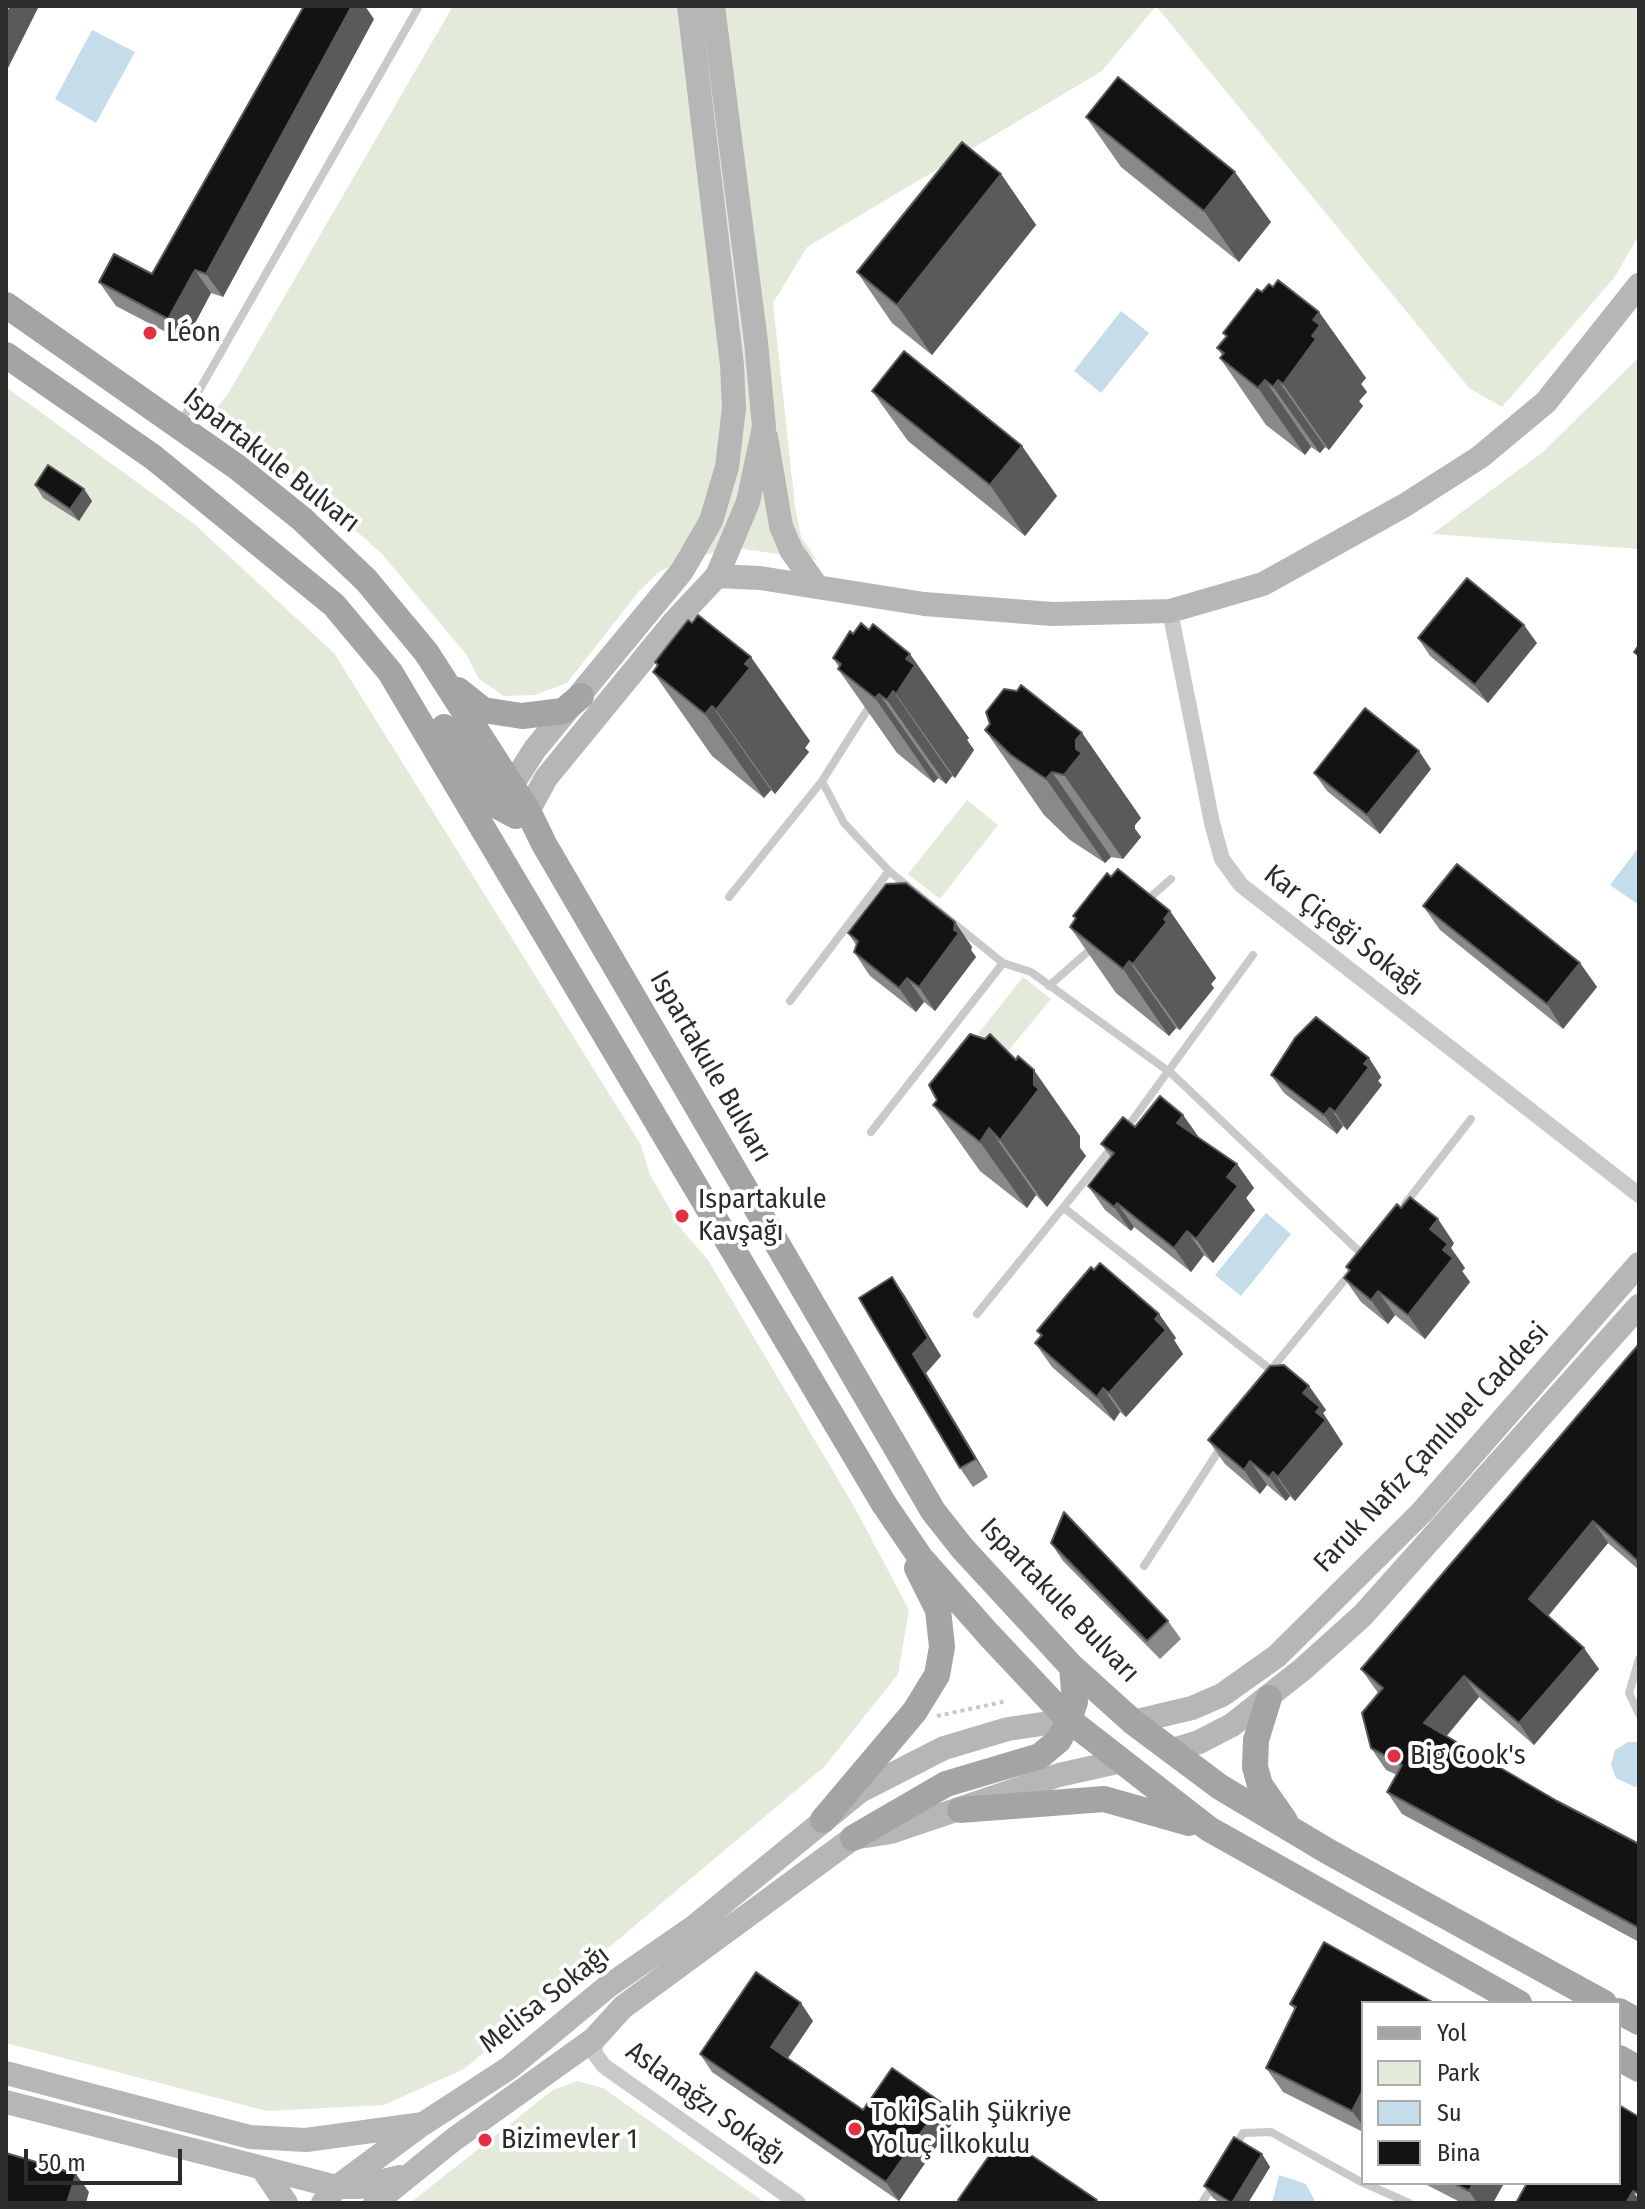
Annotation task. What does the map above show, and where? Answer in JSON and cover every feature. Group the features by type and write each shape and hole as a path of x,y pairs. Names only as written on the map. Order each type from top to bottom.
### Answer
{"main road":[{"name":"Ispartakule Bulvarı","path":"6,305 179,426 302,519 366,580 426,652 505,796 528,811 544,844 933,1511 963,1549 1072,1667 1133,1722 1220,1787 1292,1831 1600,2001"},
{"path":"6,355 153,457 334,605 429,706 505,796 491,822 490,838"},
{"path":"357,629 390,672 895,1521 920,1557 1069,1720 1117,1762 1209,1829 1515,2001"},
{"path":"426,652 466,698 483,710 522,716 546,715 563,711 581,696"},
{"path":"823,1820 915,1711 937,1675 941,1660 938,1610 895,1521"},
{"path":"853,1838 946,1784 1040,1756 1059,1740 1069,1720 1075,1702 1072,1667"},
{"path":"1269,1698 1256,1740 1255,1767 1260,1785 1292,1831"},
{"path":"1069,1720 1133,1722"},
{"path":"1117,1762 1170,1751"},
{"path":"960,1810 1104,1799 1209,1829"},
{"path":"1621,2012 1639,2022"},
{"path":"1621,2059 1639,2069"}],"street":[{"path":"505,796 535,749 682,571 705,536 727,467 734,408 689,6"},
{"path":"713,6 764,426 781,526 791,550 817,587"},
{"path":"705,536 706,562 717,576 817,587 924,604 1052,614 1170,611 1263,584 1405,505 1480,457 1546,402 1639,285"},
{"path":"1592,342 1639,315"},
{"path":"528,811 546,778 673,623 717,576 748,502 764,426"},
{"name":"Kar Çiçeği Sokağı","path":"1170,611 1212,823 1222,859 1241,885 1639,1195"},
{"name":"Faruk Nafız Çamlıbel Caddesi","path":"1133,1722 1192,1708 1222,1695 1277,1656 1422,1512 1639,1264"},
{"name":"Faruk Nafız Çamlıbel Caddesi","path":"1170,1751 1199,1742 1232,1725 1269,1698 1363,1615 1639,1306"},
{"name":"Melisa Sokağı","path":"6,2073 250,2137 306,2140 423,2124 509,2068 607,1987 695,1926 860,1791 944,1748 1008,1729 1069,1720"},
{"name":"Melisa Sokağı","path":"375,2203 406,2176 594,2039 623,2007 853,1838 891,1832 1059,1775 1117,1762"},
{"name":"Aslanağzı Sokağı","path":"594,2039 595,2054 604,2066 798,2203"},
{"path":"6,2102 262,2168 330,2195 406,2176"},
{"path":"330,2195 423,2124"},
{"path":"262,2168 286,2203"}],"lane":[{"path":"179,426 419,6"},
{"path":"729,897 822,781 880,689"},
{"path":"822,781 844,823 889,871 1003,963 1031,972 1171,1073 1364,1256"},
{"path":"790,1001 889,871"},
{"path":"1138,908 1171,879"},
{"path":"1049,986 1104,937"},
{"path":"977,1314 1171,1073 1253,955"},
{"path":"871,1132 1003,963"},
{"path":"1393,1219 1471,1119"},
{"path":"1064,1208 1271,1370"},
{"path":"1263,1383 1374,1244"},
{"path":"1144,1566 1229,1435"},
{"path":"1639,1659 1629,1693 1639,1714"},
{"path":"1230,2156 1243,2133 1271,2132 1361,2182"},
{"path":"1202,2203 1223,2168"},
{"path":"1368,2185 1409,2203"}],"path":[{"path":"931,1718 1007,1701"}],"green space":[{"path":"453,6 1156,6 1102,71 807,247 773,303 795,506 801,537 817,560 737,548 694,557 660,571 639,591 567,683 535,695 504,696 479,679 466,654 382,554 294,475 210,418 229,392"},
{"path":"1156,6 1639,6 1639,235 1614,278 1502,407 1469,388"},
{"path":"1639,357 1639,549 1432,534 1543,452"},
{"path":"6,387 193,523 334,653 641,1145 650,1175 682,1230 708,1260 855,1508 909,1610 898,1674 825,1766 464,2069 384,2105 267,2111 6,2043"},
{"path":"967,800 998,825 940,899 908,874"},
{"path":"1023,977 1051,999 1005,1055 978,1034"},
{"path":"577,2081 603,2088 764,2202 410,2203 553,2090"}],"water":[{"path":"92,30 135,52 96,123 55,99"},
{"path":"1121,311 1149,333 1101,393 1074,371"},
{"path":"1639,847 1639,905 1610,885"},
{"path":"1266,1213 1291,1234 1241,1296 1215,1275"},
{"path":"1628,1742 1639,1742 1639,1786 1635,1787 1616,1778 1611,1765 1615,1750"},
{"path":"1279,2175 1306,2184 1316,2203 1272,2203"}],"building":[{"path":"304,6 352,6 206,274 195,270 168,319 99,282 114,254 152,274"},
{"path":"1118,77 1235,172 1204,211 1086,117"},
{"path":"962,142 1001,174 897,305 857,272"},
{"path":"1278,280 1319,312 1313,320 1320,325 1312,336 1316,339 1283,384 1278,380 1273,387 1265,380 1258,388 1220,358 1224,353 1217,348 1227,336 1223,333 1257,289 1262,292 1269,284 1273,287"},
{"path":"904,351 1022,446 990,485 872,391"},
{"path":"48,465 84,489 70,509 35,485"},
{"path":"1467,578 1524,625 1475,685 1418,638"},
{"path":"698,615 751,657 745,664 750,668 716,710 712,706 705,714 653,672 658,665 655,662 669,644 688,620 692,623"},
{"path":"861,623 869,630 873,624 910,654 906,659 915,665 896,694 893,691 887,700 879,694 875,698 838,669 841,664 833,658 850,631 853,634"},
{"path":"1021,685 1082,733 1076,740 1076,749 1082,753 1064,775 1052,772 1046,779 1011,755 985,730 990,724 986,712 1004,689 1017,691"},
{"path":"1365,708 1419,751 1367,815 1314,773"},
{"path":"1457,864 1580,963 1547,1004 1423,906"},
{"path":"1118,869 1170,911 1164,919 1167,922 1133,964 1129,961 1123,969 1070,927 1076,918 1073,916 1107,873 1111,877"},
{"path":"906,883 955,922 954,930 959,933 919,987 907,978 899,988 854,952 858,941 848,933 886,884"},
{"path":"1316,1017 1369,1058 1364,1064 1369,1067 1335,1112 1330,1108 1324,1115 1271,1075 1295,1038"},
{"path":"970,1034 985,1039 990,1034 1016,1060 1018,1056 1034,1070 1034,1085 1039,1089 1000,1140 989,1128 980,1142 933,1105 937,1100 929,1085"},
{"path":"1160,1096 1183,1115 1177,1123 1237,1164 1227,1177 1238,1186 1196,1239 1187,1231 1174,1248 1117,1203 1114,1207 1088,1186 1114,1153 1101,1144 1123,1117 1135,1127"},
{"path":"1410,1197 1438,1219 1430,1229 1448,1244 1443,1250 1453,1258 1408,1315 1378,1291 1371,1300 1344,1278 1350,1270 1346,1267 1397,1204 1401,1208"},
{"path":"1100,1263 1159,1314 1155,1319 1166,1330 1109,1393 1103,1388 1097,1397 1035,1343 1042,1335 1037,1331 1091,1267 1094,1270"},
{"path":"892,1277 928,1338 913,1354 976,1459 960,1468 859,1298"},
{"path":"1639,1344 1639,1562 1593,1521 1529,1599 1584,1648 1519,1723 1464,1676 1424,1723 1557,1801 1639,1844 1639,1928 1387,1792 1402,1765 1371,1748 1362,1713 1383,1688 1361,1669"},
{"path":"1284,1365 1309,1386 1303,1393 1320,1407 1316,1412 1326,1420 1278,1477 1273,1472 1269,1477 1250,1461 1244,1470 1208,1440 1270,1366"},
{"path":"1064,1512 1168,1621 1147,1641 1051,1543"},
{"path":"1324,1942 1430,2001 1361,2001 1361,2094 1352,2111 1266,2068 1296,2007 1290,2004"},
{"path":"756,1972 801,2003 771,2047 863,2110 892,2068 942,2103 886,2182 700,2054"},
{"path":"1621,2106 1639,2117 1639,2194 1633,2191 1626,2203 1516,2203 1526,2185 1621,2185"},
{"path":"1003,2136 1097,2200 1095,2203 962,2203 958,2200"},
{"path":"1234,2137 1262,2154 1232,2203 1204,2186"},
{"path":"6,2153 76,2174 67,2203 6,2203"},
{"path":"1457,2185 1472,2185 1469,2191"}],"place":[{"name":"Léon","path":"150,333"},
{"name":"Ispartakule Kavşağı","path":"682,1216"},
{"name":"Big Cook's","path":"1394,1756"},
{"name":"Toki Salih Şükriye Yoluç İlkokulu","path":"855,2129"},
{"name":"Bizimevler 1","path":"485,2140"}]}
